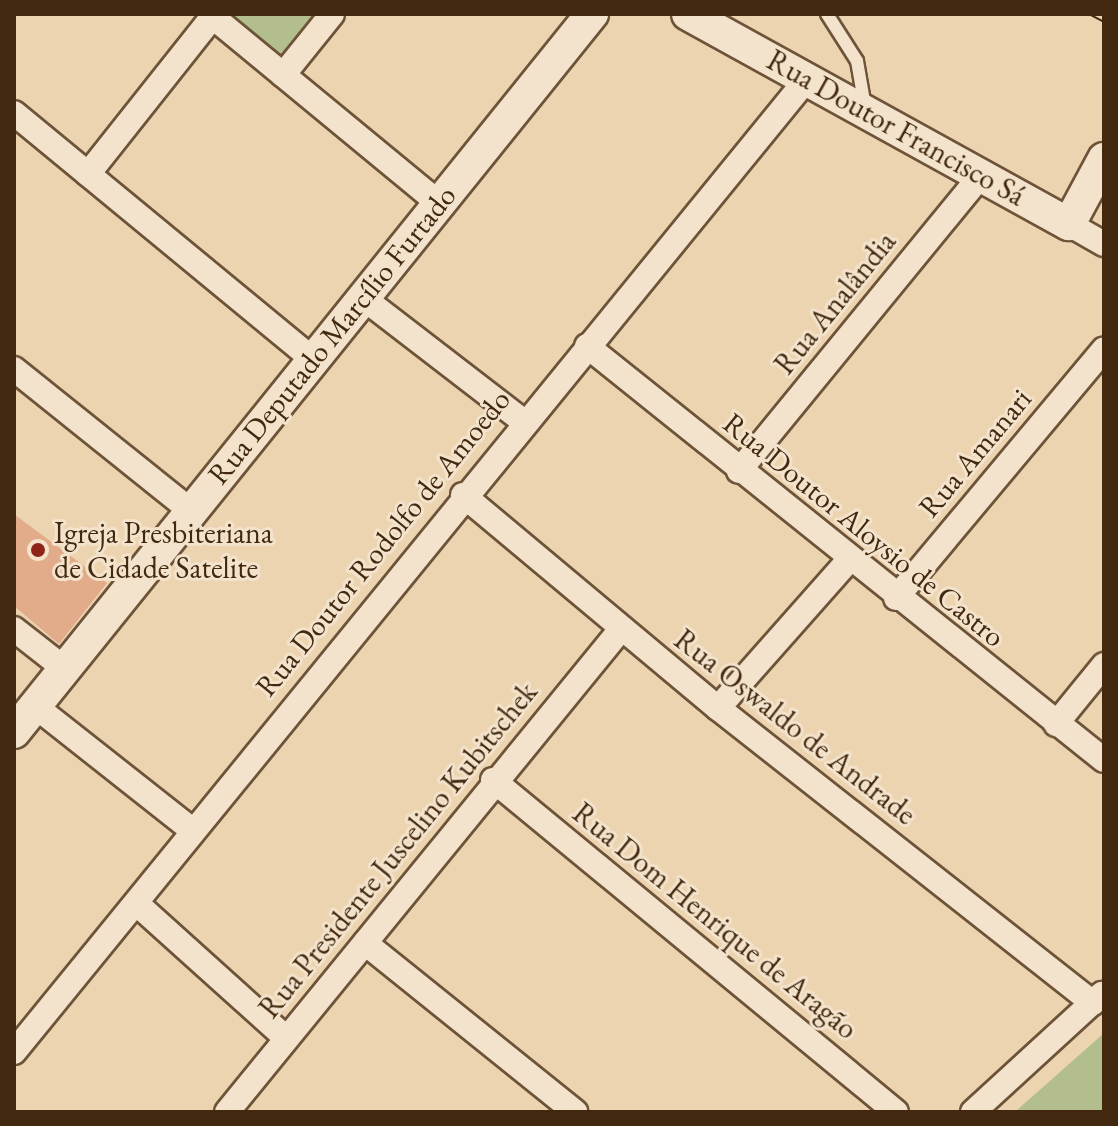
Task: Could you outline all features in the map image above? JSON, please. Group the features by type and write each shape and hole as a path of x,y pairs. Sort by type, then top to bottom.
{"street":[{"path":"283,75 332,14"},
{"name":"Rua Deputado Marcílio Furtado","path":"14,732 592,14"},
{"name":"Rua Doutor Francisco Sá","path":"688,14 1104,244"},
{"path":"88,174 214,15 439,203"},
{"name":"Rua Doutor Rodolfo de Amoedo","path":"14,1052 523,421 807,79"},
{"path":"14,113 312,359"},
{"path":"1069,224 1104,159"},
{"name":"Rua Analândia","path":"739,471 981,175"},
{"path":"362,297 523,421"},
{"name":"Rua Doutor Aloysio de Castro","path":"587,346 896,598 1104,760"},
{"name":"Rua Amanari","path":"896,598 1104,349"},
{"path":"14,369 190,510"},
{"name":"Rua Oswaldo de Andrade","path":"463,495 718,708 1098,998"},
{"path":"718,708 849,560"},
{"path":"14,629 65,669"},
{"name":"Rua Presidente Juscelino Kubitschek","path":"238,1108 286,1038 493,780 621,629"},
{"path":"1056,724 1104,665"},
{"path":"35,706 191,829"},
{"name":"Rua Dom Henrique de Aragão","path":"493,780 896,1112"},
{"path":"136,903 286,1038"},
{"path":"365,943 575,1112"},
{"path":"973,1112 1098,998"}],"lane":[{"path":"827,14 857,61 865,110"}],"green space":[{"path":"222,14 324,14 283,64"},
{"path":"1104,1033 1104,1112 1015,1112"}],"building":[{"name":"Igreja Presbiteriana de Cidade Satelite","path":"15,515 107,583 59,644 14,606"}],"tram line":[{"path":"1089,14 1104,22"}],"place":[{"name":"Igreja Presbiteriana de Cidade Satelite","path":"38,550"}]}
